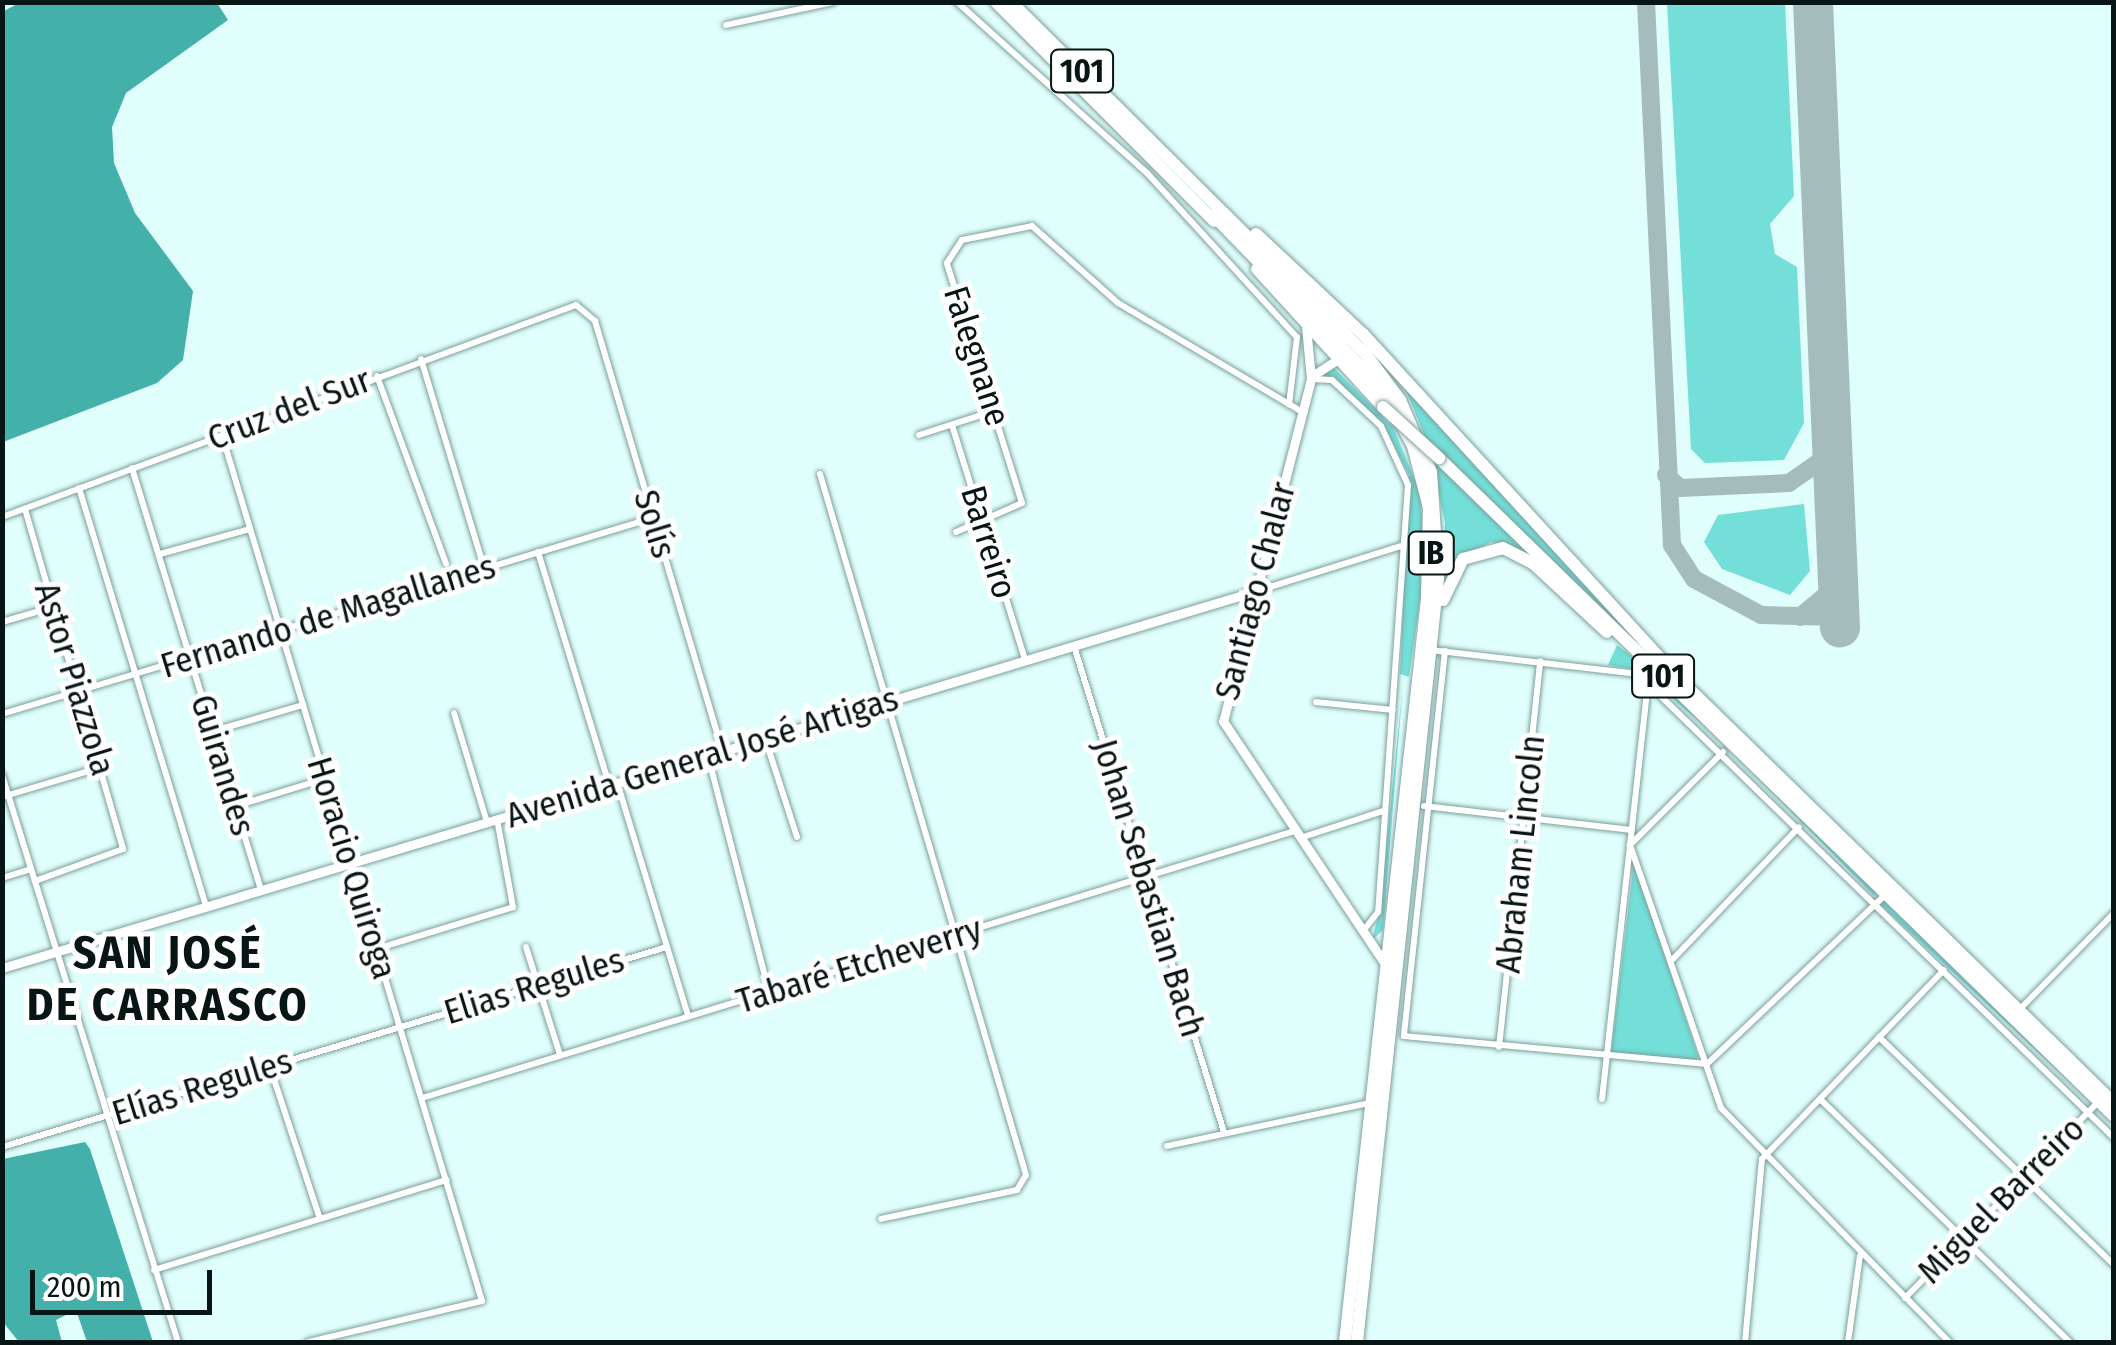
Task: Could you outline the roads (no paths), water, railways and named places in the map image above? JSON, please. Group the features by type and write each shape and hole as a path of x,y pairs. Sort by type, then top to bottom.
{"highway":[{"name":"101","path":"996,2 1212,215 1383,408 1707,719 1728,748 1881,899 2114,1116"},
{"name":"101","path":"1011,2 1207,196 1337,308 1679,678 2114,1103"},
{"name":"IB","path":"1207,196 1365,353 1408,416 1438,509 1420,806 1396,977 1357,1342"},
{"name":"IB","path":"1212,215 1358,360 1412,446 1430,528 1346,1342"},
{"path":"1430,648 1453,571 1479,550 1509,549 1707,719"}],"street":[{"path":"957,2 1147,173 1298,338 1289,405"},
{"path":"726,25 829,3"},
{"name":"Falegnane","path":"956,532 983,524 1022,503 948,252 1023,224 1118,303 1302,412"},
{"name":"Cruz del Sur","path":"2,517 576,306"},
{"name":"Solís","path":"576,306 595,321 722,751"},
{"name":"Santiago Chalar","path":"1305,323 1314,346 1310,379 1223,721 1396,977"},
{"path":"421,360 484,568"},
{"path":"1310,379 1337,360"},
{"path":"377,376 446,564"},
{"path":"1310,379 1332,380 1394,443 1408,484 1378,912 1362,932"},
{"path":"920,435 994,411"},
{"name":"Barreiro","path":"952,425 1025,660"},
{"name":"Horacio Quiroga","path":"222,435 482,1302 308,1342"},
{"name":"Guirandes","path":"132,468 261,890"},
{"path":"820,474 958,936 1024,1184 881,1219"},
{"path":"79,488 206,907"},
{"name":"Astor Piazzola","path":"24,509 123,849 34,881"},
{"name":"Fernando de Magallanes","path":"2,714 653,518"},
{"path":"160,554 250,529"},
{"name":"Avenida General José Artigas","path":"2,968 1401,546"},
{"path":"538,552 688,1016"},
{"path":"2,622 53,607"},
{"name":"Johan Sebastian Bach","path":"1074,645 1224,1132"},
{"path":"1430,648 1540,661 1648,682 1728,748 1799,827 1881,899 1944,970 2114,1138"},
{"path":"1445,651 1420,806 1404,1036 1606,1058 1707,1064 1881,899"},
{"name":"Abraham Lincoln","path":"1499,1047 1540,661"},
{"path":"1396,679 1417,682"},
{"path":"1602,1099 1648,682"},
{"path":"1316,702 1393,710"},
{"path":"214,732 303,705"},
{"path":"376,949 513,906 492,820 454,713"},
{"path":"765,738 797,837"},
{"path":"1630,844 1728,748"},
{"path":"708,756 769,992"},
{"path":"6,796 102,767"},
{"path":"2,775 178,1342"},
{"path":"236,806 324,779"},
{"path":"1420,806 1632,830"},
{"name":"Tabaré Etcheverry","path":"422,1098 1144,878 1383,811"},
{"path":"1673,959 1799,827"},
{"path":"1630,844 1730,1126 1948,1342"},
{"path":"2,878 31,869"},
{"path":"2020,1010 2114,913"},
{"path":"1369,942 1390,930"},
{"path":"526,947 560,1055"},
{"name":"Elias Regules","path":"401,1026 667,947"},
{"path":"1745,1342 1762,1159 1944,970"},
{"name":"Elías Regules","path":"2,1147 401,1026"},
{"path":"1879,1037 2114,1264"},
{"path":"270,1067 320,1219"},
{"path":"1820,1099 2070,1342"},
{"name":"Miguel Barreiro","path":"1904,1298 2098,1102"},
{"path":"1167,1146 1371,1103"},
{"path":"154,1270 446,1180"},
{"path":"1848,1342 1860,1256"}],"district":[{"name":"SAN JOSÉ DE CARRASCO","path":"168,980"}]}
